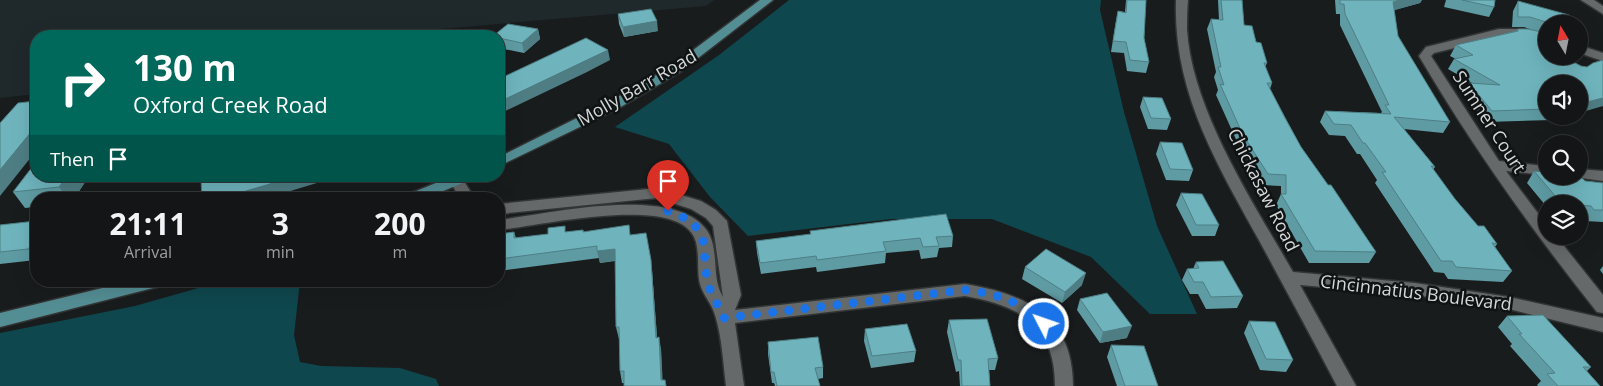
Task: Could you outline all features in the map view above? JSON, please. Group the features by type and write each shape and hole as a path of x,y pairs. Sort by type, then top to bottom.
{"main road":[{"name":"Molly Barr Road","path":"505,159 614,105 676,69 767,0"},
{"path":"427,192 452,182"},
{"path":"0,320 133,287"}],"street":[{"name":"Chickasaw Road","path":"1182,0 1182,37 1191,80 1221,154 1347,386"},
{"path":"1587,0 1603,11"},
{"name":"Sumner Court","path":"1538,38 1523,33 1499,33 1426,52 1425,56 1442,86 1494,165 1558,252 1603,308"},
{"path":"1588,52 1603,56"},
{"path":"1494,165 1538,169"},
{"path":"1588,175 1603,176"},
{"path":"505,208 658,193 696,204 711,214 721,225 732,295 724,318"},
{"path":"505,224 643,208 668,211 686,217 699,230 705,246 709,286 724,318 735,386"},
{"name":"Cincinnatius Boulevard","path":"1288,278 1415,289 1510,303 1603,325"},
{"path":"724,318 965,290 984,292 1032,311 1057,339 1064,358 1066,371 1064,386"}],"shaded area":[{"path":"0,0 714,0 706,6 428,30 30,30 30,95 0,98"},
{"path":"789,0 1101,0 1100,10 1124,112 1157,226 1197,314 1150,314 1091,257 992,219 891,219 748,236 710,197 669,144 615,127 719,55"},
{"path":"202,287 299,287 294,335 300,362 321,366 400,368 436,379 439,386 0,386 0,333 135,306"}],"building":[{"path":"1127,0 1146,0 1144,38 1149,62 1130,60 1126,42 1113,41 1118,11 1126,13"},
{"path":"1221,0 1242,0 1244,25 1252,26 1256,42 1261,43 1267,63 1264,63 1272,83 1267,83 1285,118 1301,147 1328,185 1331,185 1376,252 1315,251 1281,194 1286,194 1286,175 1268,174 1243,135 1220,84 1224,85 1218,67 1221,67 1211,19 1223,20"},
{"path":"1340,0 1399,0 1393,2 1398,36 1450,122 1394,117 1435,167 1431,166 1455,199 1478,226 1484,226 1497,244 1492,243 1512,271 1456,267 1452,261 1441,261 1382,172 1386,172 1365,143 1363,143 1351,125 1334,124 1325,111 1391,114 1385,105 1389,105 1345,14 1344,4 1340,4"},
{"path":"1462,0 1495,0 1494,7"},
{"path":"1518,1 1569,15 1538,15 1538,20 1530,17 1518,17"},
{"path":"651,9 657,21 623,27 618,14"},
{"path":"508,24 538,29 522,43 505,39 505,30 500,30"},
{"path":"1518,29 1528,29 1538,31 1538,65 1579,65 1587,67 1603,60 1603,98 1588,102 1588,75 1538,75 1538,109 1492,111 1469,83 1500,85 1454,59 1473,55 1456,45 1518,31"},
{"path":"586,38 608,50 505,99 505,76"},
{"path":"1143,97 1162,98 1171,119 1151,118"},
{"path":"30,102 30,133 0,170 0,123 18,103"},
{"path":"1160,142 1182,143 1193,170 1170,169"},
{"path":"30,170 30,182 63,182 59,187 13,192"},
{"path":"1588,181 1603,183 1603,210 1594,210 1591,206 1588,206 1588,195 1554,195 1546,185 1588,185"},
{"path":"201,182 277,182 243,192 202,192"},
{"path":"1181,193 1202,194 1219,225 1196,225"},
{"path":"946,214 953,236 936,237 939,246 923,247 920,238 883,242 886,251 817,260 816,256 760,263 756,241 811,234 810,231"},
{"path":"30,222 30,246 28,249 0,252 0,225"},
{"path":"629,225 630,235 646,233 651,260 656,338 659,337 661,380 665,380 666,386 624,386 624,371 620,371 619,327 616,327 615,249 597,251 597,246 505,258 505,233 514,232 514,238 548,234 548,228 565,226 565,232 583,230 583,232"},
{"path":"1046,249 1086,273 1065,292 1025,267"},
{"path":"1223,261 1243,296 1211,297 1203,282 1194,282 1187,269 1199,268 1196,262"},
{"path":"1107,293 1132,326 1103,332 1080,299"},
{"path":"1543,315 1591,367 1583,367 1600,386 1558,386 1547,374 1555,373 1519,334 1522,334 1507,316"},
{"path":"987,319 998,358 988,359 990,386 962,386 961,360 958,360 949,320"},
{"path":"1249,321 1275,322 1293,360 1266,359"},
{"path":"907,324 916,351 872,356 865,329"},
{"path":"818,337 823,367 815,368 820,386 777,386 774,372 771,372 768,342"},
{"path":"1111,345 1144,346 1158,386 1125,386"}],"route":[{"path":"668,211 686,217 699,230 705,246 709,286 724,318 965,290 984,292 1007,300 1032,311 1044,324"}]}
